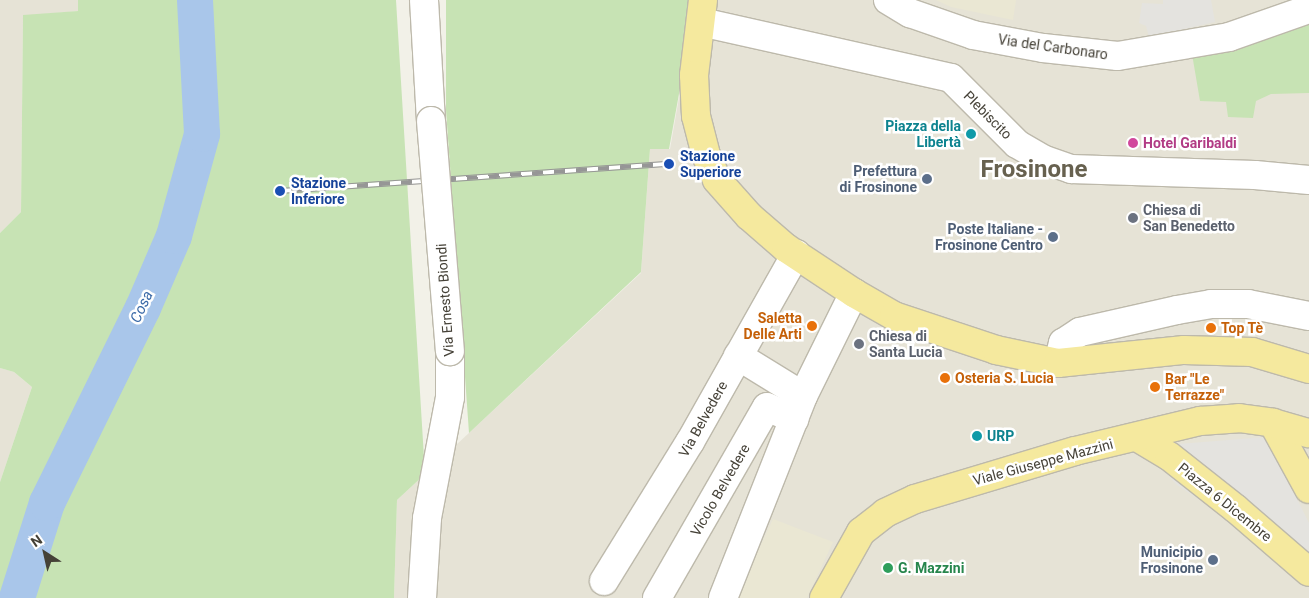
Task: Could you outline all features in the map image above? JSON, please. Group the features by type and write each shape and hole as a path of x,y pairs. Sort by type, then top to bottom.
{"main road":[{"path":"702,11 694,75 696,116 706,155 717,180 749,216 796,254 854,293 894,316 996,350 1058,363 1184,350 1252,352 1309,369"},
{"name":"Viale Giuseppe Mazzini","path":"824,598 861,532 885,513 915,499 1029,464 1200,421 1239,418 1273,423 1309,434"},
{"path":"1273,423 1309,489"},
{"name":"Piazza 6 Dicembre","path":"1137,437 1199,479 1309,572"}],"street":[{"name":"Via Ernesto Biondi","path":"422,598 427,518 450,397 450,351 431,121 424,0"},
{"name":"Via del Carbonaro","path":"888,0 910,13 973,35 1043,48 1118,56 1229,37 1309,9"},
{"name":"Plebiscito","path":"702,11 950,78 1017,144 1044,160 1071,169 1246,174 1309,180"},
{"name":"Via Belvedere","path":"604,581 690,442 796,254"},
{"path":"724,598 798,408 854,293"},
{"path":"1058,363 1063,343 1080,332 1177,310 1211,304 1248,304 1309,316"},
{"path":"738,356 798,408"},
{"name":"Vicolo Belvedere","path":"657,598 767,407 798,408"}],"shaded area":[{"path":"0,0 78,0 79,11 23,16 21,212 0,233"},
{"path":"696,0 1309,0 1309,598 394,598 397,500 641,273 650,149 670,149"},
{"path":"936,0 1016,0 1013,20 951,7"},
{"path":"1163,0 1211,0 1215,22 1149,37 1146,26 1139,23 1142,3 1163,4"},
{"path":"0,368 14,372 32,387 0,482"},
{"path":"1266,437 1309,523 1309,581 1278,552 1177,485 1141,447"},
{"path":"773,519 833,542 807,598 736,598"}],"green space":[{"path":"78,0 396,0 425,474 397,500 394,598 0,598 0,482 32,387 14,372 0,368 0,233 21,212 23,15 78,11"},
{"path":"446,0 696,0 669,149 650,149 641,272 469,433 446,110"},
{"path":"1309,17 1309,93 1271,94 1256,101 1253,118 1228,117 1226,102 1200,101 1192,54"}],"waterway":[{"name":"Cosa","path":"17,598 47,503 143,308 174,236 202,134 195,0"}],"railway":[{"path":"280,191 669,164"}],"place":[{"name":"Piazza della Libertà","path":"971,134"},
{"name":"Hotel Garibaldi","path":"1133,143"},
{"name":"Stazione Superiore","path":"669,164"},
{"name":"Prefettura di Frosinone","path":"927,179"},
{"name":"Stazione Inferiore","path":"280,191"},
{"name":"Chiesa di San Benedetto","path":"1133,218"},
{"name":"Poste Italiane - Frosinone Centro","path":"1053,237"},
{"name":"Saletta Delle Arti","path":"812,326"},
{"name":"Top Tè","path":"1211,328"},
{"name":"Chiesa di Santa Lucia","path":"859,344"},
{"name":"Osteria S. Lucia","path":"945,378"},
{"name":"Bar \"Le Terrazze\"","path":"1155,387"},
{"name":"URP","path":"977,436"},
{"name":"Municipio Frosinone","path":"1213,560"},
{"name":"G. Mazzini","path":"888,568"}],"district":[{"name":"Frosinone","path":"1034,170"}]}
